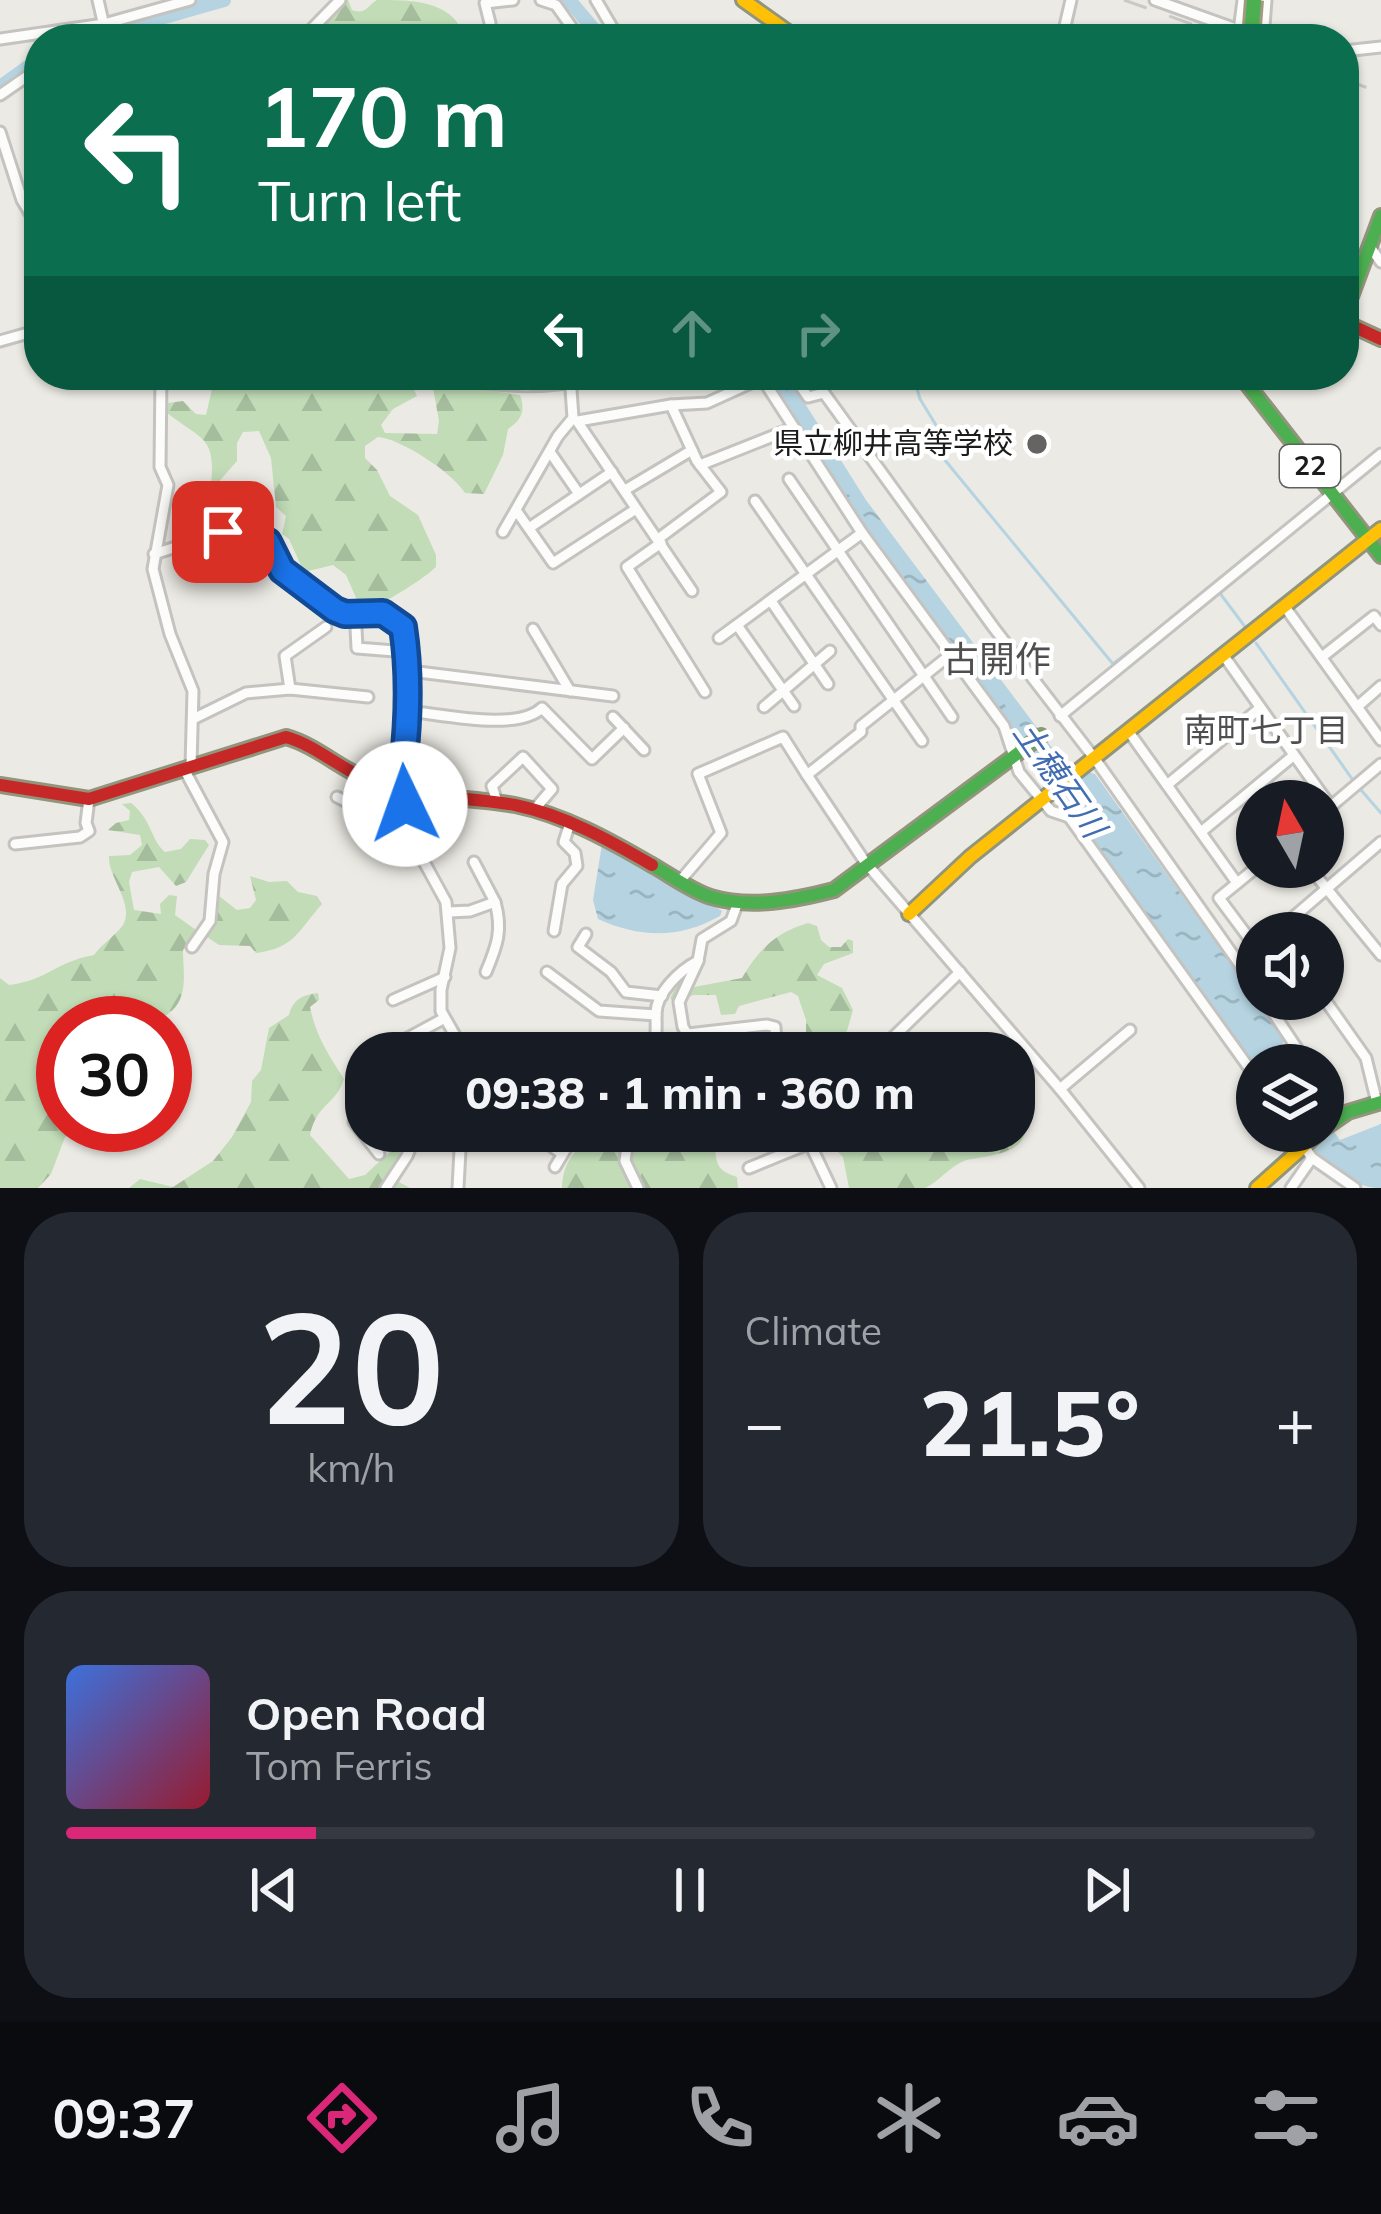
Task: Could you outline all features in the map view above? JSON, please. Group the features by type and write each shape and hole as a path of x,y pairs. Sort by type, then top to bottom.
{"main road":[{"path":"743,0 777,24"},
{"path":"1359,277 1381,216"},
{"name":"22","path":"1252,390 1332,494 1374,534 1381,556"},
{"path":"909,914 970,857 1374,534"},
{"path":"0,785 89,799 286,737 309,745 369,781 497,802 570,823 707,896 739,902 814,898 834,890 1041,736"},
{"path":"1344,1118 1379,1103"},
{"path":"1257,1188 1303,1152"}],"street":[{"path":"126,24 190,0"},
{"path":"317,24 340,0"},
{"path":"490,23 484,3 513,0"},
{"path":"541,0 556,5 569,24"},
{"path":"1156,0 1217,24"},
{"path":"0,132 24,203"},
{"path":"1370,247 1381,262"},
{"path":"161,390 160,467 167,493 154,554 154,578 193,691 188,768 223,842 214,874 210,921 192,946"},
{"path":"571,390 575,420 692,591"},
{"path":"503,532 550,452 575,420 707,403 734,390"},
{"path":"769,390 862,533 1004,726 1019,753 1019,772 1049,797 1051,811 1070,817 1236,1050"},
{"path":"803,390 808,397 824,393 1236,960"},
{"path":"671,405 700,465 722,492 627,567 705,692"},
{"path":"700,465 794,428"},
{"path":"625,490 692,450"},
{"path":"550,452 580,494"},
{"path":"1060,716 1381,454"},
{"path":"529,528 612,472"},
{"path":"789,479 952,717"},
{"path":"755,501 922,741"},
{"path":"518,513 553,563 636,508"},
{"path":"154,554 223,532 268,542 282,570 335,610 383,613 403,627 410,671 405,790 394,834 430,868 448,912 450,948 441,990 443,1018 452,1032"},
{"path":"719,638 862,533"},
{"path":"771,601 828,684"},
{"path":"1285,607 1381,740"},
{"path":"1322,657 1374,616 1381,625"},
{"path":"737,625 794,706"},
{"path":"290,689 285,656 326,627"},
{"path":"356,628 357,648 406,652"},
{"path":"533,629 570,691"},
{"path":"764,707 830,651"},
{"path":"807,776 950,656"},
{"path":"1224,656 1309,780"},
{"path":"410,671 613,696"},
{"path":"1357,706 1381,686"},
{"path":"194,719 246,693 290,689 368,697"},
{"path":"406,711 503,720 532,717 542,708 592,759 624,728"},
{"path":"1166,785 1260,708"},
{"path":"614,717 644,751"},
{"path":"1129,732 1236,880"},
{"path":"680,881 722,832 698,774 783,737 833,819 1139,1188"},
{"path":"1201,832 1294,756"},
{"path":"497,802 492,786 523,757 551,789 534,810"},
{"path":"1344,796 1381,764"},
{"path":"337,797 357,807 369,781"},
{"path":"15,844 80,837 89,831 89,799"},
{"path":"554,931 562,884 577,866 564,842 570,823"},
{"path":"1300,912 1381,842"},
{"path":"1370,851 1381,862"},
{"path":"474,862 500,920 499,940 486,972"},
{"path":"1236,885 1219,898 1236,921"},
{"path":"1327,889 1381,955"},
{"path":"448,912 470,911 495,902"},
{"path":"687,1032 679,1002 698,961 702,939 731,921 739,902"},
{"path":"586,934 578,946 611,972 626,992 662,996"},
{"path":"657,1032 662,996 676,976 698,961"},
{"path":"547,972 599,1011 656,1015"},
{"path":"899,1032 960,972"},
{"path":"393,1000 445,977"},
{"path":"415,1032 443,1018"},
{"path":"1339,1020 1366,1058 1379,1103"},
{"path":"704,1032 766,1024 775,1027 775,1032"},
{"path":"1060,1089 1130,1030"},
{"path":"1366,1058 1378,1054"},
{"path":"386,1188 409,1152"},
{"path":"458,1188 460,1152"},
{"path":"626,1152 625,1162 638,1188"},
{"path":"749,1168 788,1152"},
{"path":"814,1152 831,1188"},
{"path":"1291,1188 1306,1152"},
{"path":"1311,1152 1355,1188"},
{"path":"555,1167 562,1153"}],"green space":[{"path":"342,0 348,0 352,10 363,11 377,0 430,5 458,24 324,24"},
{"path":"212,390 414,390 417,396 393,409 381,425 385,433 437,434 433,390 520,395 522,411 508,429 503,455 484,494 465,493 438,467 399,444 378,437 365,446 365,458 390,496 418,515 436,555 436,567 430,572 372,607 357,600 346,575 333,565 304,572 282,534 286,516 276,507 271,458 259,431 243,432 237,443 237,461 211,485 211,457 204,441 166,412 168,403 183,401 196,414 206,415"},
{"path":"131,803 143,816 165,852 181,849 190,839 209,845 186,882 176,886 159,867 132,872 134,910 161,914 160,904 169,895 177,896 175,915 199,932 207,930 219,896 237,910 250,908 256,900 250,876 287,881 298,892 317,896 322,904 295,937 269,951 219,945 207,937 191,940 183,950 180,996 36,996 36,1152 59,1152 51,1174 38,1188 0,1188 0,978 9,985 22,983 94,955 123,925 126,908 109,856 130,855 142,845 140,835 108,830 129,820 130,811 122,804"},
{"path":"808,923 817,926 829,947 853,941 853,953 824,964 817,975 842,988 853,1010 846,1032 806,1032 798,996 791,992 721,1015 716,995 693,995 675,1004 670,998 680,980 694,987 742,978 769,943"},
{"path":"318,993 319,1000 310,1007 313,1018 344,1079 317,1116 310,1135 349,1179 365,1175 390,1152 405,1152 397,1161 397,1181 410,1188 129,1188 140,1179 173,1187 213,1161 251,1102 252,1081 261,1070 269,1028 308,995"},
{"path":"716,1152 719,1166 737,1177 738,1188 562,1188 565,1168 574,1153"},
{"path":"838,1152 1004,1152 965,1161 925,1188 849,1188"}],"water":[{"path":"774,390 796,390 866,500 1065,765 1095,774 1236,971 1236,1020 1271,1020 1285,1039 1282,1044 1237,1044 910,592"},
{"path":"602,844 722,911 720,916 690,929 659,933 629,930 598,919 593,900"},
{"path":"1381,1124 1381,1188 1356,1183 1317,1152 1344,1152 1344,1138"}],"waterway":[{"name":"土穂石川","path":"140,24 224,0"},
{"name":"土穂石川","path":"569,0 589,24"},
{"name":"土穂石川","path":"0,87 24,70"},
{"path":"917,390 950,448 944,459 1113,664 1166,623"},
{"path":"1219,592 1246,628"},
{"path":"1256,643 1381,813"}],"railway":[{"path":"1124,0 1192,24"},
{"path":"1359,85 1381,93"}],"traffic: fast":[{"path":"1252,24 1254,0"},
{"path":"1359,275 1381,216"},
{"path":"1252,390 1381,556"},
{"path":"652,865 696,891 726,901 773,902 834,890 1041,736"},
{"path":"1344,1115 1381,1102"}],"traffic: slow":[{"path":"743,0 777,24"},
{"path":"909,914 970,857 1381,529"},
{"path":"1257,1188 1297,1152"}],"traffic: jam":[{"path":"1359,329 1381,339"},
{"path":"0,785 89,799 286,737 386,786 551,815 652,865"}],"place":[{"name":"県立柳井高等学校","path":"1037,444"}],"district":[{"name":"古開作","path":"997,659"},
{"name":"南町七丁目","path":"1266,730"}],"route":[{"path":"223,532 268,542 282,570 335,610 383,613 403,627 410,671 401,758 400,789 410,791 405,804"}]}
